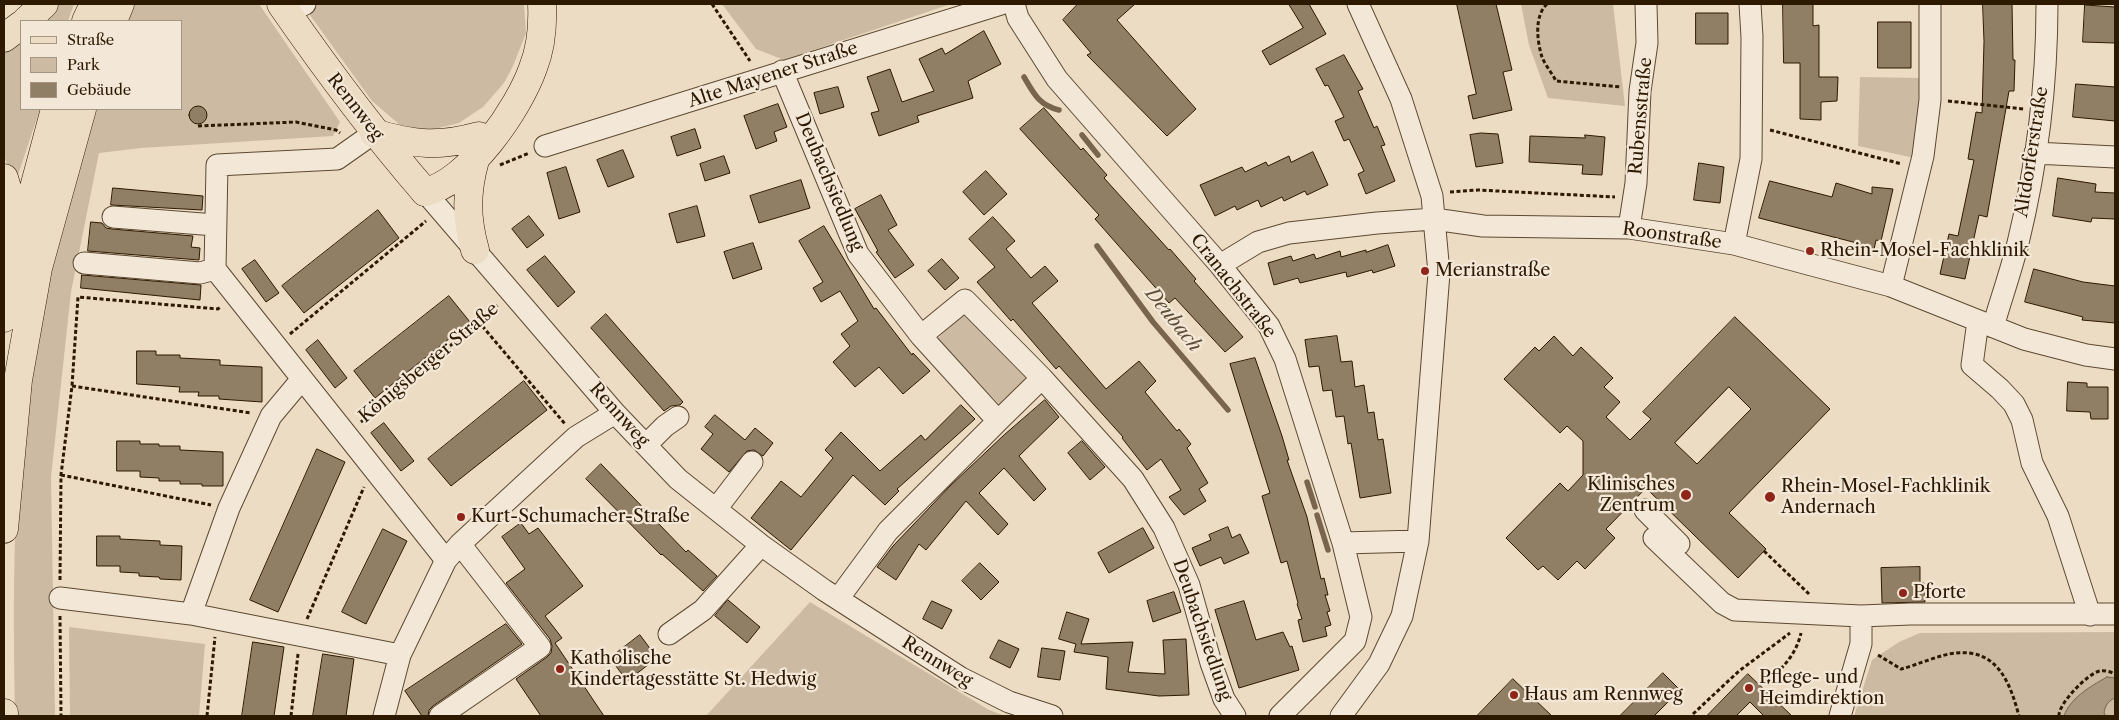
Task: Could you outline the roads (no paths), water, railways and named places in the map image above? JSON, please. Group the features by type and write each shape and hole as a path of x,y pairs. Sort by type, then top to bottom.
{"main road":[{"path":"27,20 44,4"},
{"path":"86,20 94,4"},
{"path":"113,20 120,4"},
{"path":"475,250 469,226 467,202 470,181 488,145 516,102 534,68 542,31 542,4"},
{"name":"Rennweg","path":"291,7 336,84 365,139 425,192"},
{"path":"4,38 20,26"},
{"path":"4,318 12,270 55,110"},
{"path":"4,529 18,380 38,268 82,110"},
{"path":"365,139 423,144 458,142 484,154"},
{"path":"425,192 436,190 450,181 484,154"},
{"path":"4,178 7,188 12,270"}],"street":[{"name":"Alte Mayener Straße","path":"545,146 1001,4"},
{"name":"Cranachstraße","path":"1014,4 1018,18 1026,32 1057,79 1220,265 1269,326 1285,359 1343,543"},
{"path":"1341,716 1379,664 1402,616 1418,542 1439,273 1432,196 1401,99 1358,4"},
{"name":"Rubensstraße","path":"1629,228 1634,199 1640,91 1647,43 1646,4"},
{"path":"1734,244 1751,158 1752,37 1750,4"},
{"path":"1891,286 1920,168 1930,100 1930,4"},
{"name":"Altdorferstraße","path":"2047,4 2047,51 2035,153 2018,242 1972,365 2014,404 2022,420 2032,463 2058,516 2090,615"},
{"name":"Deubachsiedlung","path":"782,71 858,254 921,336 998,421"},
{"path":"84,263 200,273 215,269 217,165 337,159 365,139"},
{"path":"2035,153 2115,157"},
{"name":"Rennweg","path":"425,192 615,413 678,479 761,545 838,599 960,678 1009,702 1052,716"},
{"path":"113,217 215,225"},
{"name":"Roonstraße","path":"1220,265 1258,242 1289,233 1360,224 1434,219 1483,226 1629,228 1734,244 1891,286 2024,339 2077,353 2115,359"},
{"name":"Königsberger Straße","path":"215,269 446,560"},
{"name":"Deubachsiedlung","path":"921,336 965,300 1042,378 1133,479 1164,528 1189,585 1211,663 1224,699 1235,716"},
{"path":"838,599 888,531 1042,378"},
{"path":"191,614 229,508 272,416 302,379"},
{"path":"384,716 400,655 446,560 460,544 576,437 615,413"},
{"path":"646,445 664,426 678,417"},
{"path":"716,509 752,462"},
{"path":"1645,510 1732,596 1754,610"},
{"path":"1654,538 1722,603 1735,610 1754,610 1808,616 2115,614"},
{"path":"1280,716 1355,641 1361,617 1343,543 1418,542"},
{"path":"440,716 540,647 460,544"},
{"path":"669,634 703,610 761,545"},
{"path":"60,598 217,618 400,655"},
{"path":"1840,716 1861,644 1861,616"}],"waterway":[{"name":"Deubach","path":"1024,77 1034,94 1042,102 1059,110"},
{"name":"Deubach","path":"1082,135 1098,155"},
{"name":"Deubach","path":"1097,246 1153,322 1228,410"},
{"name":"Deubach","path":"1307,482 1315,507"},
{"name":"Deubach","path":"1317,515 1328,550"}],"place":[{"name":"Rhein-Mosel-Fachklinik","path":"1810,251"},
{"name":"Merianstraße","path":"1425,271"},
{"name":"Klinisches Zentrum","path":"1686,495"},
{"name":"Rhein-Mosel-Fachklinik Andernach","path":"1770,497"},
{"name":"Kurt-Schumacher-Straße","path":"461,517"},
{"name":"Pforte","path":"1903,593"},
{"name":"Katholische Kindertagesstätte St. Hedwig","path":"560,669"},
{"name":"Pflege- und Heimdirektion","path":"1749,688"},
{"name":"Haus am Rennweg","path":"1514,695"}]}
